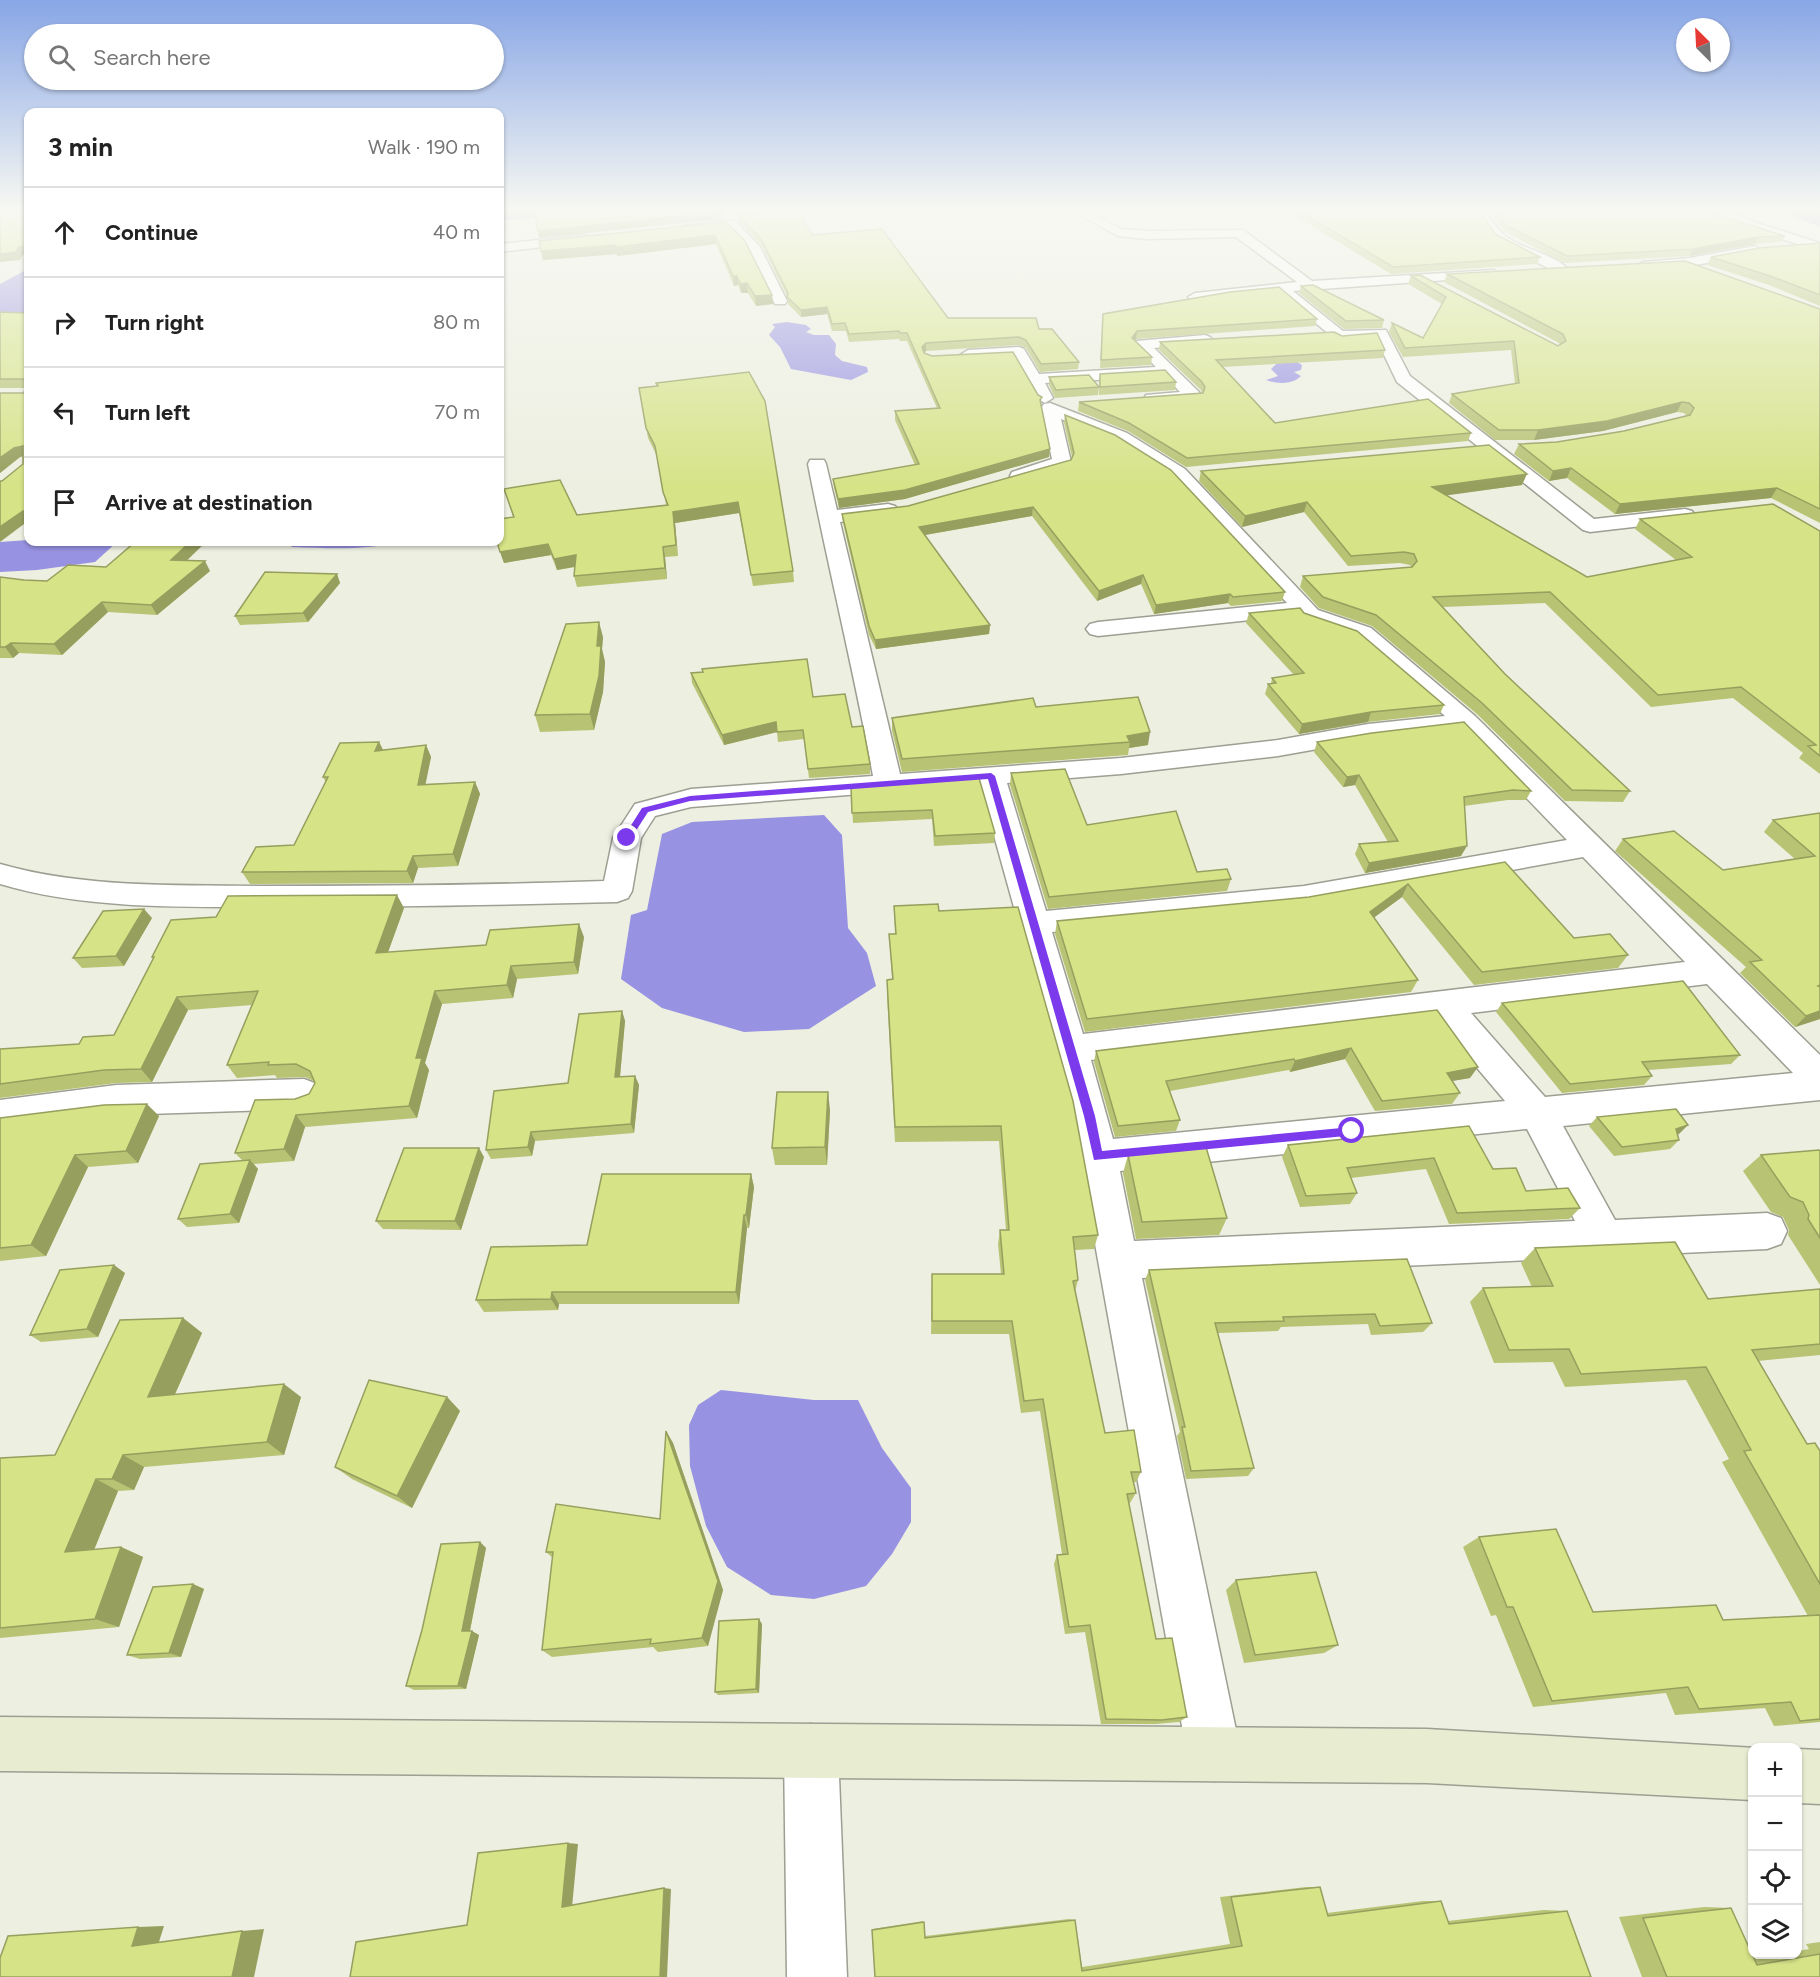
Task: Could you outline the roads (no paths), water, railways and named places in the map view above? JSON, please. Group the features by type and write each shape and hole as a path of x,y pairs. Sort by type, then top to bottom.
{"street":[{"path":"1298,302 1340,336 1381,333 1403,379 1493,447 1590,526 1702,513"},
{"path":"1311,333 1334,332"},
{"path":"1137,400 1193,396 1141,344 1220,339"},
{"path":"954,355 1019,352 1049,406 1062,462 1006,480"},
{"path":"1034,379 1169,371"},
{"path":"1049,406 1082,403"},
{"path":"1049,406 1121,437 1180,475 1310,615 1363,633 1466,721 1820,1078"},
{"path":"1458,450 1514,447"},
{"path":"817,464 827,517 876,718 888,783"},
{"path":"1180,475 1203,473"},
{"path":"827,517 907,507"},
{"path":"1278,580 1300,578"},
{"path":"1098,629 1304,608"},
{"path":"0,874 31,883 156,896 431,897 617,891 627,838 645,810 690,798 1121,766 1278,748 1368,732 1466,721"},
{"path":"991,776 1090,1116 1214,1754"},
{"path":"1034,923 1304,897 1589,846"},
{"path":"1070,1049 1714,971"},
{"path":"1443,1004 1537,1113 1605,1239"},
{"path":"1098,1157 1820,1085"},
{"path":"0,1115 116,1100 304,1094"},
{"path":"1118,1260 1767,1231"},
{"path":"0,1744 1427,1756 1748,1773"},
{"path":"811,1751 817,1977"},
{"path":"1802,1776 1820,1777"}]}
